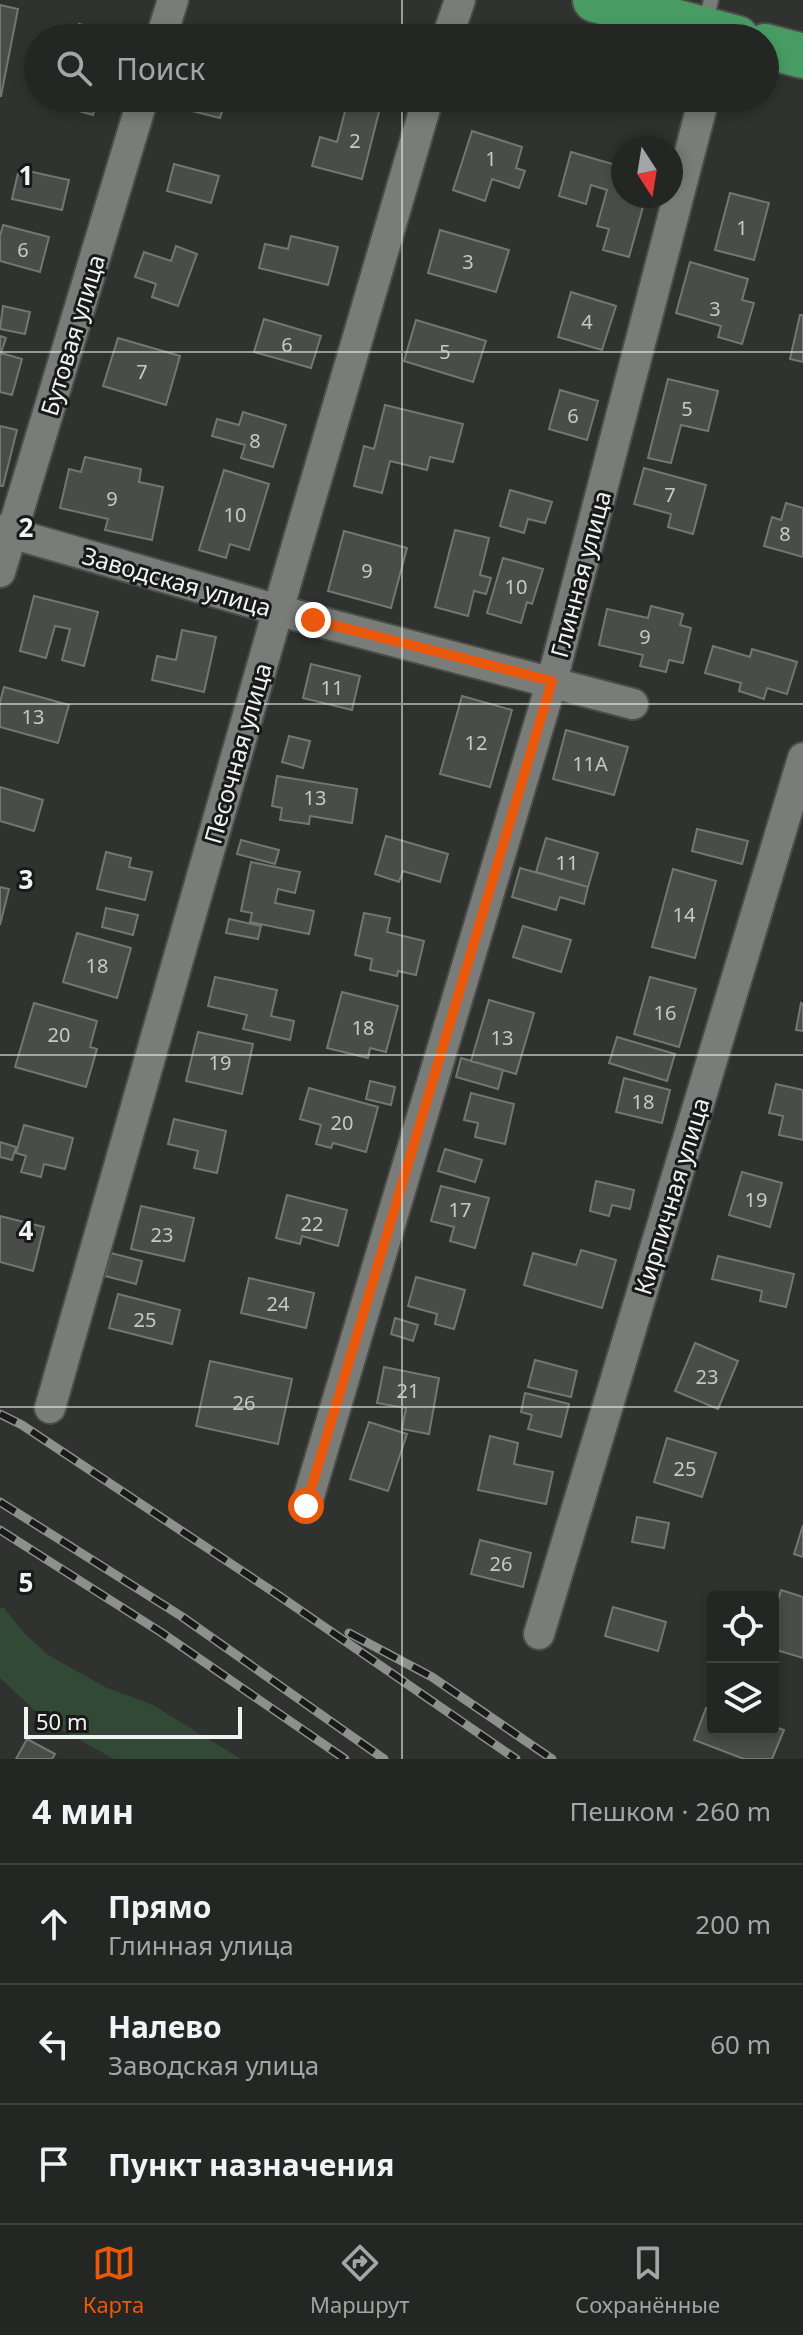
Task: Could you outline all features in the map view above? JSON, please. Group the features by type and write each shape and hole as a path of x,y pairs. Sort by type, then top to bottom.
{"main road":[{"path":"595,0 700,24"},
{"path":"779,50 803,56"}],"street":[{"path":"165,24 173,0"},
{"path":"452,24 460,0"},
{"name":"Бутовая улица","path":"0,572 6,532 139,112"},
{"name":"Песочная улица","path":"50,1408 424,112"},
{"name":"Глинная улица","path":"306,1506 552,681 700,112"},
{"name":"Заводская улица","path":"6,532 278,610 633,704"},
{"name":"Кирпичная улица","path":"539,1634 803,758"}],"green space":[{"path":"0,1608 4,1608 24,1633 48,1655 105,1687 153,1705 241,1759 114,1759 47,1722 0,1678"}],"building":[{"path":"0,5 18,9 1,96 0,96"},
{"path":"196,112 222,112 220,118"},
{"path":"345,112 379,112 362,179 312,166 320,137 337,142"},
{"path":"472,131 522,147 516,168 525,171 519,188 492,179 485,201 453,190"},
{"path":"571,152 611,164 611,208 643,208 629,257 603,250 609,229 597,226 607,190 591,185 586,204 559,196"},
{"path":"174,164 219,176 211,203 167,191"},
{"path":"19,169 69,180 62,210 12,199"},
{"path":"730,193 769,203 754,260 715,250"},
{"path":"3,225 49,237 40,272 0,261"},
{"path":"440,230 509,250 496,292 428,273"},
{"path":"291,236 338,247 328,285 259,268 265,244 288,249"},
{"path":"176,246 197,254 178,306 152,297 156,284 135,277 144,252 171,261"},
{"path":"690,262 748,279 742,300 754,303 742,344 718,337 721,326 676,313"},
{"path":"571,292 616,306 602,350 558,337"},
{"path":"3,306 30,312 25,334 0,329"},
{"path":"800,315 803,315 803,362 790,359"},
{"path":"264,319 321,336 311,368 254,352"},
{"path":"416,320 486,341 473,382 404,361"},
{"path":"0,336 6,338 1,353 22,359 12,395 0,392"},
{"path":"118,338 180,356 166,405 103,386"},
{"path":"668,379 718,391 708,431 681,425 671,463 648,458"},
{"path":"560,390 598,401 587,440 549,429"},
{"path":"385,405 463,424 453,462 430,457 427,470 390,461 382,493 354,486 364,446 374,449"},
{"path":"243,412 286,425 273,467 241,458 245,445 212,436 217,419 239,425"},
{"path":"0,426 17,430 3,486 0,486"},
{"path":"85,457 141,469 139,482 163,487 152,540 105,530 108,519 60,508 69,469 81,472"},
{"path":"644,468 706,485 693,534 668,527 671,514 634,504"},
{"path":"224,470 269,484 249,550 230,544 226,558 199,550"},
{"path":"510,490 552,502 545,523 528,519 524,533 500,526"},
{"path":"786,503 803,508 803,557 764,546 772,517 781,520"},
{"path":"455,530 489,538 480,575 491,578 486,594 474,591 468,616 435,607"},
{"path":"344,531 407,548 391,608 328,591"},
{"path":"503,558 543,569 532,604 527,602 521,623 487,613"},
{"path":"34,596 98,612 84,666 62,660 70,629 55,626 46,658 20,651"},
{"path":"651,606 683,614 680,625 691,628 683,663 669,660 666,672 640,666 643,655 599,645 607,609 648,618"},
{"path":"182,630 216,637 204,692 152,680 157,656 176,660"},
{"path":"713,646 750,657 752,649 797,662 787,694 767,688 764,699 739,691 741,683 705,673"},
{"path":"311,664 360,676 352,710 303,698"},
{"path":"4,687 69,705 58,743 0,727 0,702"},
{"path":"462,696 512,710 490,787 440,774"},
{"path":"566,730 628,747 614,795 553,779"},
{"path":"289,736 310,741 303,768 282,762"},
{"path":"277,776 357,789 352,823 310,816 309,824 280,820 282,808 272,806"},
{"path":"0,787 43,800 34,831 0,821"},
{"path":"697,829 748,841 742,864 692,851"},
{"path":"386,836 448,854 440,882 403,871 399,882 375,874"},
{"path":"546,838 598,853 588,887 536,872"},
{"path":"241,840 279,850 275,864 237,854"},
{"path":"106,852 131,858 129,867 152,872 145,900 97,889"},
{"path":"251,862 300,872 295,893 278,889 275,903 314,911 309,934 250,922 252,913 241,911"},
{"path":"520,868 588,887 584,904 560,897 556,910 512,897"},
{"path":"673,869 716,881 695,958 652,947"},
{"path":"0,887 9,889 0,925"},
{"path":"106,908 138,915 133,935 102,927"},
{"path":"364,913 390,918 387,932 424,941 416,975 398,971 397,976 370,970 372,959 355,955"},
{"path":"229,919 261,926 258,939 226,933"},
{"path":"523,926 571,940 561,972 513,957"},
{"path":"77,933 131,948 117,998 63,982"},
{"path":"215,977 277,990 271,1016 294,1021 290,1040 243,1029 247,1015 208,1006"},
{"path":"650,977 696,989 679,1047 634,1034"},
{"path":"342,992 398,1006 386,1052 370,1048 368,1058 327,1048"},
{"path":"489,1000 534,1013 516,1074 471,1061"},
{"path":"34,1003 97,1021 90,1047 97,1049 86,1087 15,1067"},
{"path":"803,1004 803,1031 796,1030"},
{"path":"198,1032 253,1044 242,1094 186,1081"},
{"path":"617,1037 675,1054 667,1081 609,1063"},
{"path":"461,1058 503,1070 498,1089 456,1077"},
{"path":"624,1078 670,1090 662,1123 616,1112"},
{"path":"370,1081 395,1087 391,1105 366,1099"},
{"path":"776,1084 803,1090 803,1140 779,1135 783,1116 769,1113"},
{"path":"309,1088 378,1107 366,1152 333,1143 331,1148 316,1144 321,1125 300,1119"},
{"path":"471,1093 514,1104 505,1144 475,1137 478,1123 464,1120"},
{"path":"174,1119 226,1131 217,1173 194,1168 198,1151 168,1144"},
{"path":"24,1125 73,1138 65,1169 44,1164 41,1177 21,1172 26,1156 16,1153"},
{"path":"0,1142 16,1147 12,1160 0,1157"},
{"path":"445,1149 482,1160 475,1182 438,1171"},
{"path":"742,1172 782,1183 770,1227 729,1215"},
{"path":"596,1181 634,1190 630,1209 612,1205 609,1216 590,1211"},
{"path":"441,1186 489,1198 475,1248 450,1241 454,1227 431,1221"},
{"path":"287,1195 347,1210 338,1246 302,1236 300,1244 276,1238"},
{"path":"141,1206 194,1218 184,1261 131,1249"},
{"path":"0,1216 44,1227 33,1271 0,1262"},
{"path":"581,1250 616,1260 602,1308 524,1285 533,1253 576,1265"},
{"path":"111,1253 142,1261 136,1284 105,1276"},
{"path":"718,1256 794,1274 786,1307 760,1301 762,1291 712,1279"},
{"path":"416,1277 465,1290 454,1329 435,1324 437,1314 408,1306"},
{"path":"249,1278 314,1293 306,1328 241,1313"},
{"path":"118,1294 180,1310 172,1344 109,1328"},
{"path":"395,1318 418,1325 413,1341 391,1334"},
{"path":"695,1343 738,1361 718,1409 675,1391"},
{"path":"535,1360 577,1371 571,1397 528,1387"},
{"path":"210,1361 292,1379 278,1444 196,1426"},
{"path":"384,1367 439,1378 429,1434 402,1429 406,1408 377,1403"},
{"path":"525,1393 569,1404 561,1437 528,1429 532,1415 521,1412"},
{"path":"369,1422 407,1434 388,1491 350,1479"},
{"path":"490,1436 518,1443 514,1464 553,1472 546,1504 478,1490"},
{"path":"667,1438 716,1453 702,1497 654,1482"},
{"path":"637,1517 669,1523 664,1548 632,1542"},
{"path":"803,1525 803,1557 794,1554"},
{"path":"480,1540 531,1553 523,1587 471,1574"},
{"path":"781,1590 803,1597 803,1658 779,1651"},
{"path":"613,1607 666,1622 658,1651 605,1636"},
{"path":"706,1708 707,1735 779,1735 779,1728 784,1730 772,1759 744,1759 694,1740"},
{"path":"27,1739 55,1754 52,1759 16,1759"}],"railway":[{"path":"0,1414 22,1425 278,1595 516,1759"},
{"path":"0,1502 181,1616 384,1759"},
{"path":"0,1530 162,1633 345,1759"},
{"path":"349,1633 432,1677 552,1759"}],"route":[{"path":"306,1506 552,681 313,620"}]}
